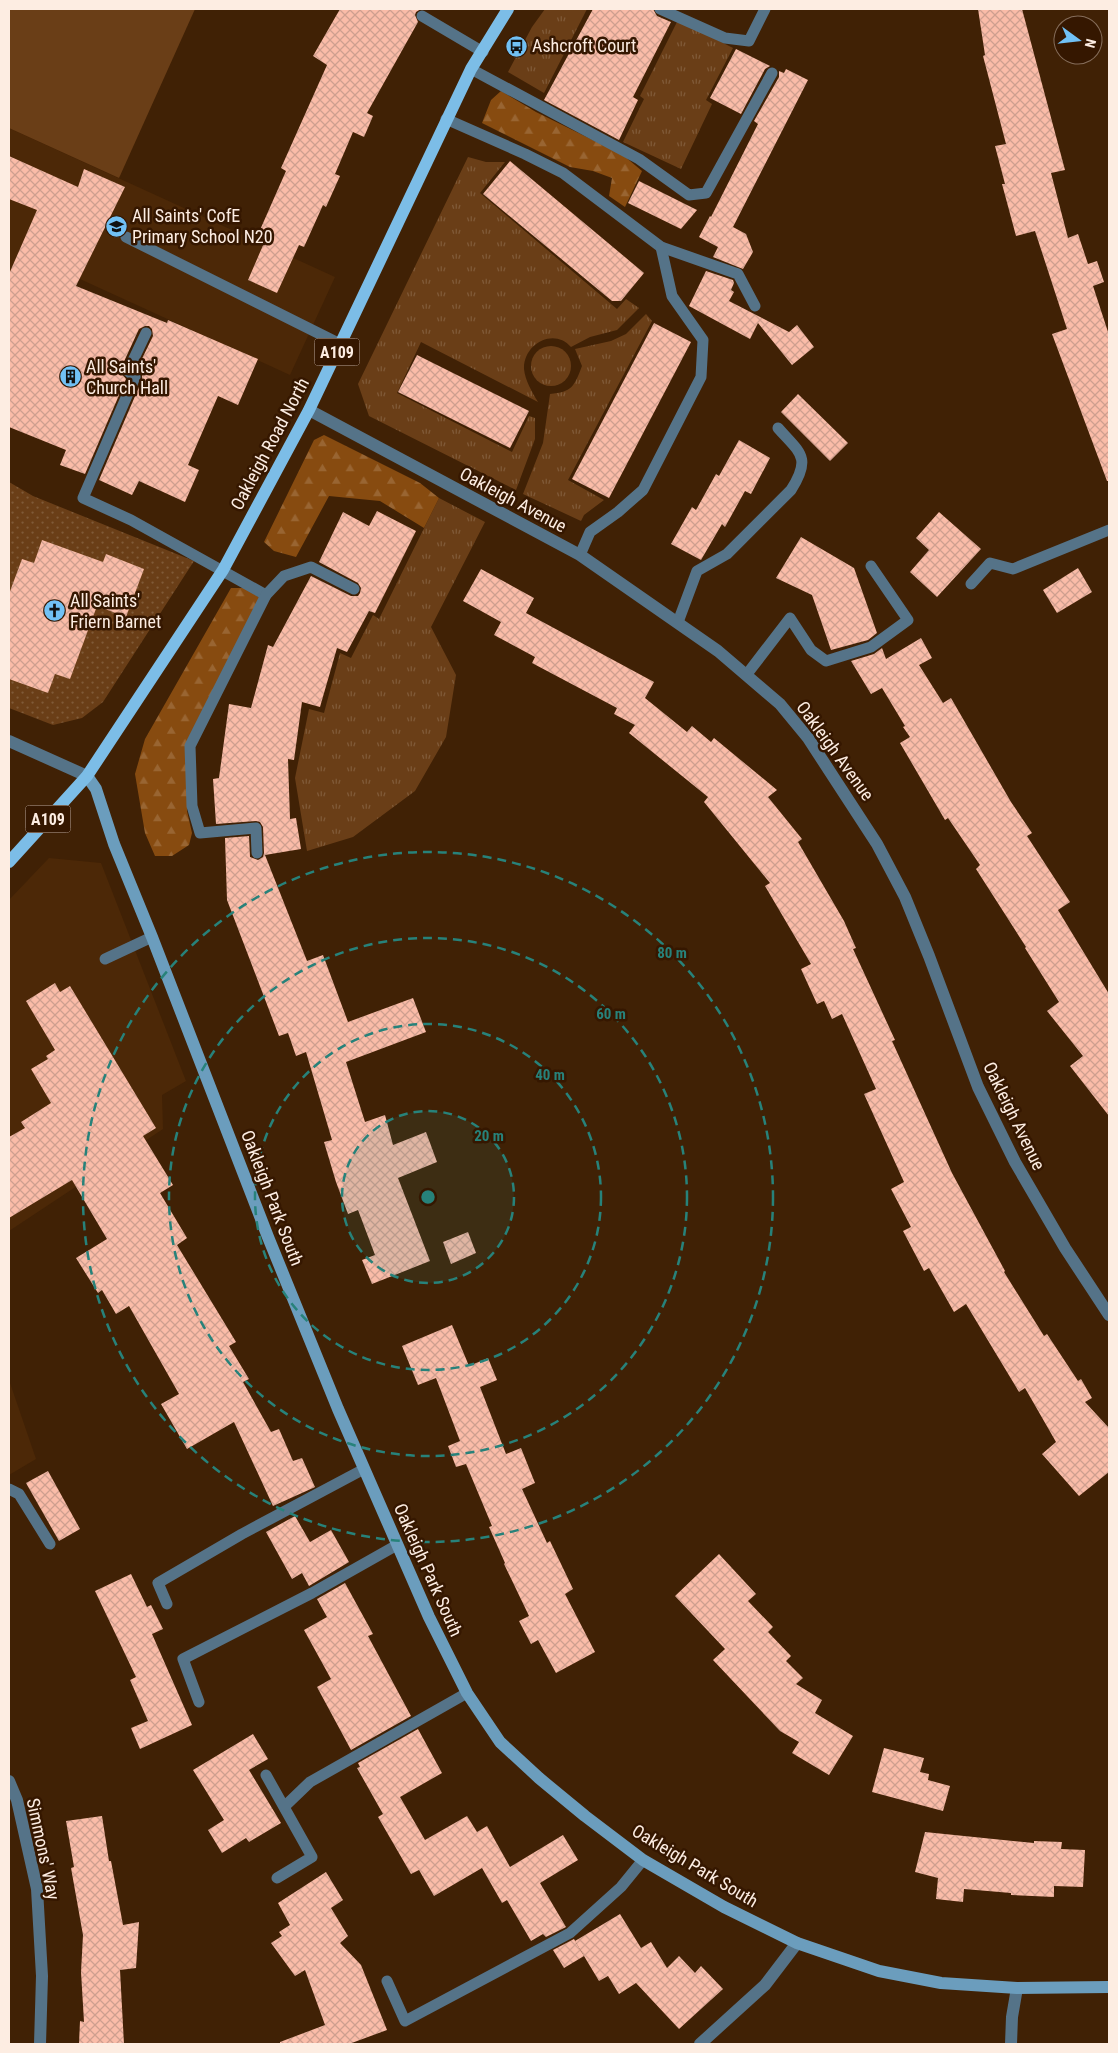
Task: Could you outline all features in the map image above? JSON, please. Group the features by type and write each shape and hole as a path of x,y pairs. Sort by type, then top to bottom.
{"main road":[{"name":"Oakleigh Road North","path":"9,862 86,776 223,570 309,410 471,69 508,9"}],"street":[{"name":"Oakleigh Avenue","path":"309,410 580,555 678,622 747,674 780,704 808,738 878,844 930,956 978,1087 1015,1162 1065,1248 1109,1315"},
{"path":"9,741 86,776"},
{"name":"Oakleigh Park South","path":"86,776 96,789 114,844 268,1237 364,1469 429,1617 467,1693 500,1742 539,1778 585,1816 644,1860 724,1907 797,1944 878,1971 941,1983 1017,1988 1109,1987"},
{"name":"Simmons' Way","path":"9,1781 16,1800 37,1889 42,1976 40,2044"},
{"path":"700,2044 764,1985 797,1944"},
{"path":"1011,2044 1012,2017 1017,1988"}],"lane":[{"path":"660,9 725,38 749,41 765,9"},
{"path":"422,16 483,52"},
{"path":"471,69 640,159 689,195 706,193 772,73"},
{"path":"446,119 563,173 661,247 738,274 755,306"},
{"path":"126,237 340,344"},
{"path":"580,555 590,532 618,512 643,490 701,377 703,340 672,296 661,247"},
{"path":"146,333 128,371 135,377 84,498 131,520 266,594"},
{"path":"678,622 696,571 727,554 791,490 799,478 803,466 801,455 778,428"},
{"path":"972,584 990,563 1013,569 1109,530"},
{"path":"747,674 790,618 811,650 826,661 871,648 908,620 871,566"},
{"path":"257,853 256,828 200,833 192,806 190,746 266,594 284,576 311,567 354,589"},
{"path":"105,959 152,937"},
{"path":"167,1604 158,1583 242,1534 364,1469"},
{"path":"9,1489 19,1494 50,1544"},
{"path":"199,1702 183,1660 312,1593 397,1545"},
{"path":"285,1806 310,1782 467,1693"},
{"path":"266,1775 312,1857 277,1878"},
{"path":"387,1981 405,2021 570,1932 621,1887 644,1860"}],"shaded area":[{"name":"All Saints' CofE Primary School N20","path":"9,128 335,277 290,375 69,274 9,408"},
{"path":"49,858 101,863 186,1081 162,1095 163,1129 9,1231 9,900"},
{"path":"9,1380 36,1459 9,1475"}],"green space":[{"path":"9,9 195,9 119,178 9,128"},
{"path":"545,9 587,9 544,93 508,72 532,27"},
{"path":"678,20 733,48 706,100 712,104 681,169 623,142 644,99 640,96"},
{"path":"501,91 536,112 623,155 642,171 625,207 609,196 612,178 593,171 570,167 482,123 491,100"},
{"path":"468,157 486,162 505,162 480,193 617,309 626,299 639,308 617,330 590,337 571,347 564,341 556,338 541,341 534,346 525,360 524,369 527,382 538,402 421,342 397,393 512,452 529,416 535,418 535,439 516,490 369,416 358,384"},
{"path":"646,314 652,321 568,480 604,500 584,515 581,521 523,494 543,443 550,394 568,390 577,379 582,366 575,349 611,341 626,334"},
{"path":"551,346 565,352 571,366 565,380 551,386 537,380 531,366 537,352"},
{"path":"324,435 420,483 439,498 424,528 380,501 329,496 296,557 274,551 264,542 314,440"},
{"path":"9,482 33,496 194,561 103,702 82,718 53,725 9,708"},
{"path":"439,498 485,522 431,627 456,675 446,737 415,791 353,837 307,851 295,778 309,709 324,713 340,653 351,658 373,615 379,619"},
{"path":"231,588 246,588 260,598 187,745 187,811 192,833 189,845 172,856 155,856 145,833 135,774 145,739"}],"building":[{"path":"340,9 421,9 415,15 418,22 367,113 373,116 364,137 353,132 335,174 340,176 326,207 323,205 304,247 299,245 277,293 248,280 264,243 256,239 286,171 281,168 327,65 313,56"},
{"path":"593,9 653,9 657,16 671,22 633,97 638,100 619,140 544,100"},
{"path":"978,9 1022,9 1065,170 1051,173 1068,238 1078,234 1088,264 1097,261 1104,282 1093,286 1109,335 1109,481 1107,481 1052,334 1067,329 1035,231 1016,236 1002,184 1005,184 995,146 1006,144 983,56 985,55"},
{"path":"736,49 770,66 765,69 741,114 710,98"},
{"path":"786,69 808,80 733,227 746,234 753,252 743,269 713,257 718,247 699,237 758,124 754,121 779,77 779,71 784,73"},
{"path":"9,156 78,187 84,169 125,187 76,286 167,323 168,320 258,359 238,405 218,396 188,465 199,470 185,502 139,481 132,495 99,480 142,380 142,375 137,369 153,336 152,329 149,326 139,329 121,368 121,373 126,379 85,474 60,465 66,450 9,427 9,274 37,210 9,199"},
{"path":"510,161 644,273 621,301 612,301 483,194"},
{"path":"639,181 697,210 681,229 628,203"},
{"path":"706,271 733,280 734,283 731,290 734,292 729,301 789,332 797,325 814,347 792,365 758,323 750,339 689,306"},
{"path":"654,323 691,342 609,498 572,479"},
{"path":"417,355 529,411 510,448 398,392"},
{"path":"798,394 848,443 830,461 781,412"},
{"path":"739,440 770,458 751,494 745,491 725,527 722,524 701,560 671,544 692,507 696,510 716,474 719,476"},
{"path":"377,511 416,531 375,613 369,611 347,652 337,648 320,707 302,702 294,760 288,759 290,819 296,818 301,849 265,855 307,961 323,955 348,1022 413,998 426,1032 346,1062 365,1122 385,1115 393,1145 426,1132 437,1162 398,1178 430,1261 372,1284 362,1260 375,1255 358,1210 348,1214 336,1182 324,1142 332,1140 306,1052 296,1056 288,1033 279,1036 227,900 225,838 249,836 250,857 258,860 263,857 264,853 263,827 260,822 256,821 216,824 213,779 219,778 229,704 251,708 268,645 273,647 311,576 351,596 358,596 360,593 361,588 358,583 319,562 343,512 369,526"},
{"path":"939,512 981,549 937,597 910,572 929,550 916,538"},
{"path":"801,537 854,568 877,633 868,640 831,650 812,595 776,578"},
{"name":"All Saints' Friern Barnet","path":"42,540 103,562 106,554 144,569 126,617 97,606 70,679 55,674 48,693 9,679 9,594 22,559 34,563"},
{"path":"1078,568 1092,592 1057,613 1043,590"},
{"path":"481,569 534,598 526,613 654,682 645,698 687,732 692,726 711,742 714,738 777,790 768,797 802,839 798,842 844,921 856,948 853,949 895,1040 892,1041 952,1173 1004,1272 1044,1336 1047,1334 1078,1381 1081,1379 1092,1398 1085,1402 1109,1428 1109,1472 1079,1496 1042,1454 1056,1442 1025,1388 1019,1392 966,1304 954,1312 929,1268 924,1271 903,1231 911,1227 891,1189 904,1182 864,1094 876,1089 842,1014 832,1019 824,1001 817,1004 801,969 811,964 765,886 770,883 704,802 708,797 629,733 635,725 614,714 617,708 532,663 535,657 494,635 501,622 463,601"},
{"path":"921,638 932,658 919,665 943,703 951,698 1011,802 1032,833 1027,836 1070,902 1058,910 1109,994 1109,1116 1070,1066 1083,1056 1047,1011 1059,1002 976,869 980,865 948,818 945,820 900,743 910,737 903,727 905,726 882,688 871,694 851,661 874,654 882,648 886,659"},
{"path":"55,983 60,992 70,986 156,1128 143,1136 173,1185 160,1193 187,1238 177,1245 236,1342 229,1346 249,1379 243,1382 271,1432 279,1429 293,1461 302,1458 315,1487 273,1506 234,1422 187,1449 161,1404 179,1394 129,1306 116,1314 102,1290 98,1293 76,1258 107,1239 72,1180 9,1218 9,1137 25,1128 21,1122 51,1103 31,1069 48,1059 46,1056 55,1050 26,1001"},
{"path":"468,1232 476,1253 451,1264 443,1242"},
{"path":"452,1325 469,1366 488,1358 497,1380 480,1387 506,1454 521,1448 535,1483 522,1489 547,1543 550,1541 573,1589 565,1594 595,1652 556,1673 538,1640 531,1644 519,1621 529,1616 504,1564 489,1527 492,1526 466,1464 456,1467 448,1446 460,1441 436,1378 418,1385 402,1346"},
{"path":"48,1471 80,1529 59,1541 26,1483"},
{"path":"295,1516 310,1542 331,1530 349,1562 309,1586 302,1573 292,1579 266,1532"},
{"path":"719,1554 756,1594 748,1601 773,1627 768,1632 791,1656 786,1661 803,1678 796,1684 822,1700 815,1713 853,1736 829,1775 792,1753 799,1742 780,1731 713,1660 725,1649 675,1596"},
{"path":"131,1574 147,1607 151,1605 163,1629 152,1634 192,1725 140,1749 131,1728 148,1721 130,1680 136,1677 95,1591"},
{"path":"345,1583 373,1634 368,1636 411,1716 351,1750 317,1687 331,1679 304,1630 327,1617 317,1599"},
{"path":"418,1729 442,1773 400,1797 425,1840 467,1816 477,1832 487,1826 510,1867 563,1835 578,1860 540,1883 566,1927 546,1937 543,1934 531,1941 507,1900 502,1903 482,1868 434,1896 419,1870 411,1874 378,1817 383,1814 357,1768 360,1767 358,1763"},
{"path":"253,1734 268,1759 249,1770 281,1823 249,1842 246,1838 222,1853 208,1830 224,1820 193,1770"},
{"path":"884,1748 924,1758 920,1772 929,1774 928,1780 950,1786 943,1811 872,1792"},
{"path":"102,1816 109,1861 111,1861 123,1925 139,1922 136,1968 120,1970 124,2044 79,2044 80,2021 84,2022 81,1972 83,1935 71,1868 74,1867 66,1821"},
{"path":"925,1832 1034,1843 1034,1841 1062,1842 1061,1849 1085,1850 1083,1887 1054,1886 1054,1897 1011,1895 1011,1893 964,1889 963,1902 936,1899 938,1878 915,1872"},
{"path":"326,1872 343,1900 331,1908 348,1936 340,1943 361,1965 387,2030 349,2044 280,2044 280,2042 325,2025 305,1970 295,1976 271,1943 282,1936 279,1932 290,1925 278,1903"},
{"path":"620,1914 641,1948 651,1942 667,1968 679,1956 695,1973 701,1966 723,1989 679,2029 636,1983 619,1994 608,1976 599,1981 575,1941"},
{"path":"574,1939 584,1956 564,1968 553,1950"}],"place":[{"name":"Ashcroft Court","path":"516,46"},
{"name":"All Saints' CofE Primary School N20","path":"116,226"},
{"name":"All Saints' Church Hall","path":"70,377"},
{"name":"All Saints' Friern Barnet","path":"54,611"}]}
